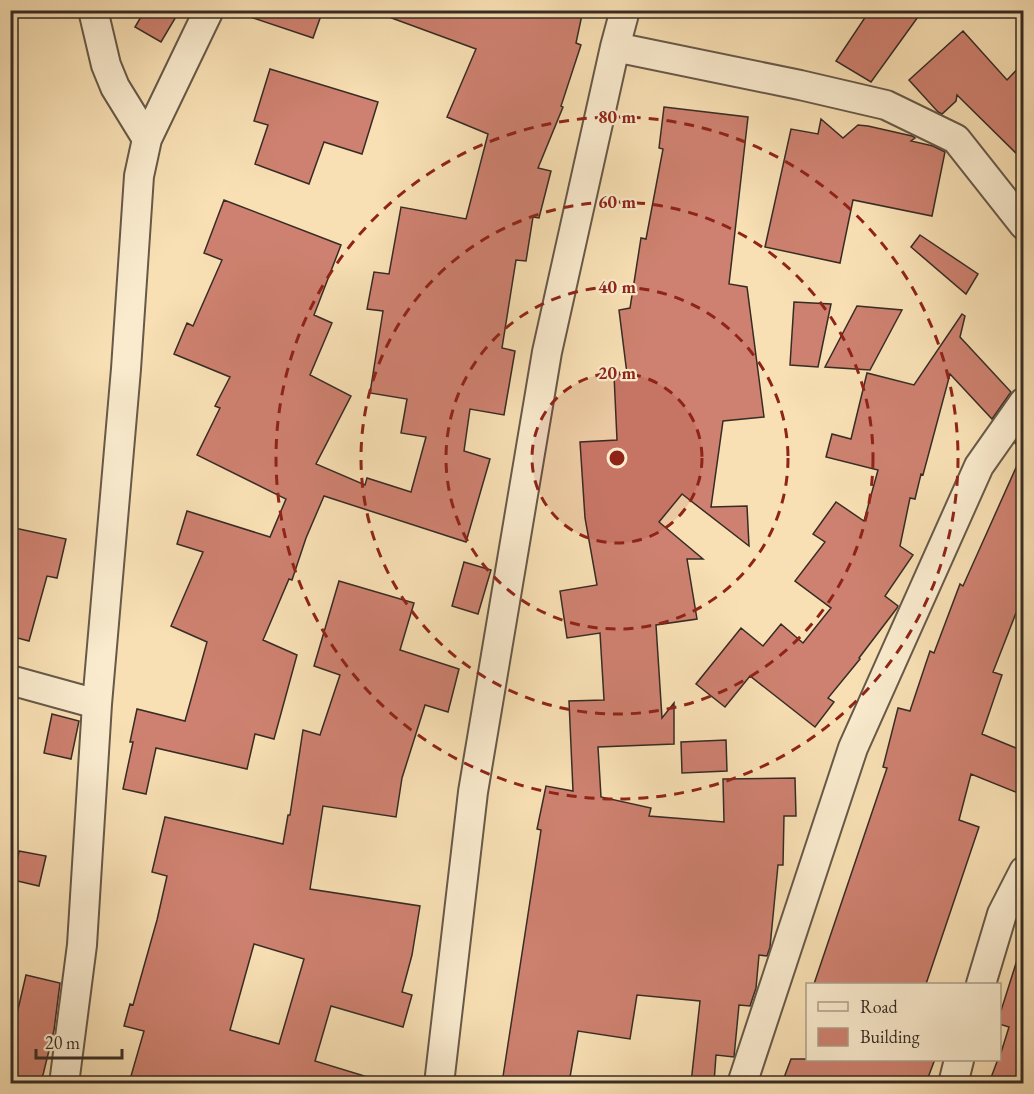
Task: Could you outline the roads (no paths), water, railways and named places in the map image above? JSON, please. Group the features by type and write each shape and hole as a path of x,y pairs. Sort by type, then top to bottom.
{"street":[{"path":"93,10 106,65 115,87 147,139"},
{"path":"64,1083 82,945 97,704 126,369 139,176 147,139 209,10"},
{"path":"439,1083 473,792 548,352 625,10"},
{"path":"615,47 886,105 956,139 1023,225"},
{"path":"742,1083 853,748 980,466 1023,402"},
{"path":"10,680 97,704"},
{"path":"981,983 1002,914 1023,871"},
{"path":"952,1083 958,1061"}]}
